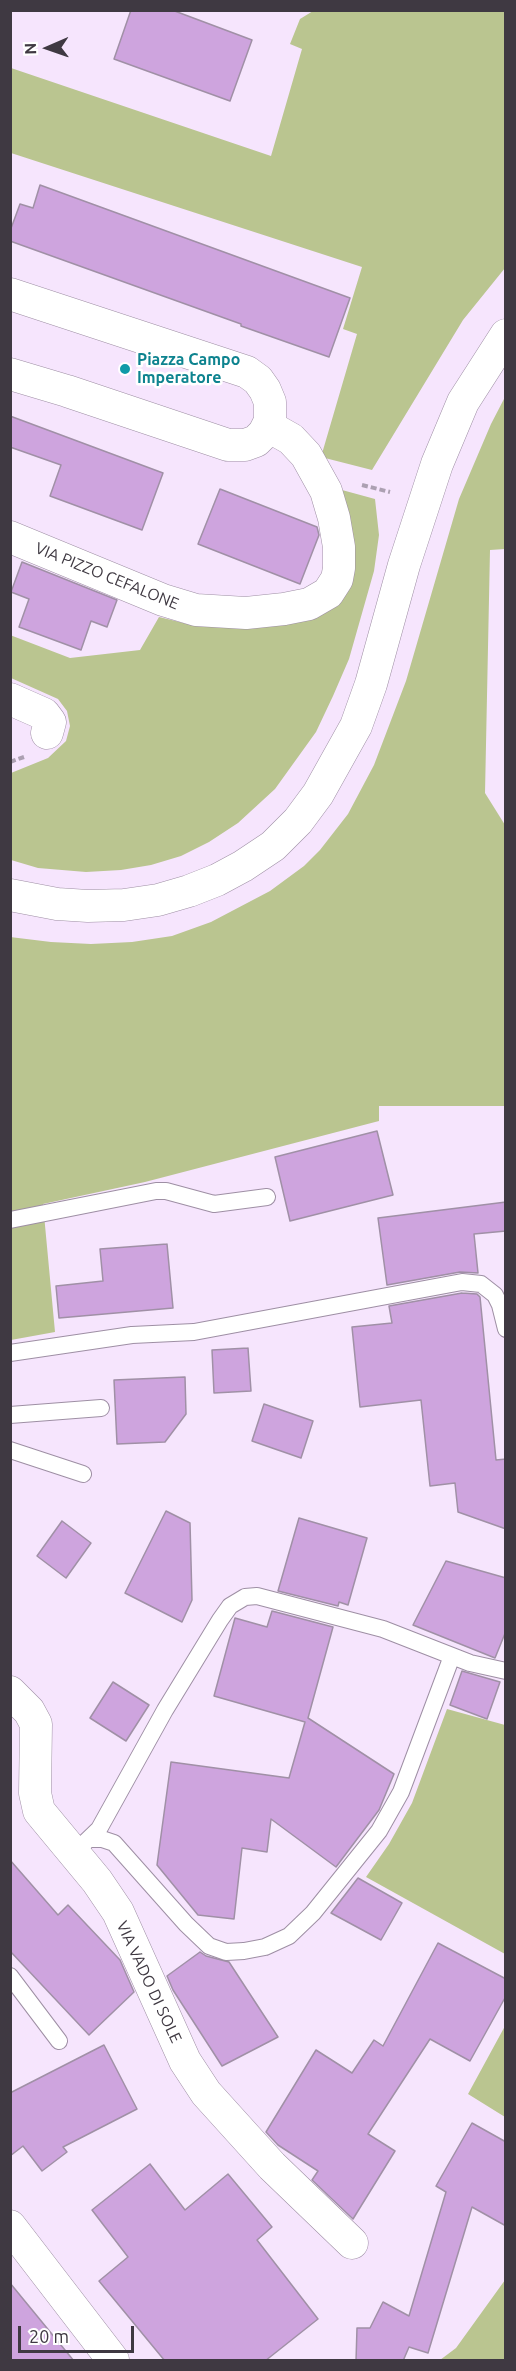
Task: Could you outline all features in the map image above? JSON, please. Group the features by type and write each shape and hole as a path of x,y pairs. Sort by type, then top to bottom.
{"street":[{"path":"10,294 247,372 258,380 267,396 270,409 268,426 256,441 245,445 228,445 10,374"},
{"path":"10,895 57,904 88,906 124,905 158,900 217,880 243,866 273,846 298,821 318,794 356,726 371,684 424,501 448,434 463,402 506,335"},
{"name":"VIA PIZZO CEFALONE","path":"10,537 163,600 196,610 246,613 300,606 317,600 328,593 336,582 339,568 334,518 318,474 296,444 268,426"},
{"path":"10,699 44,714 50,722 47,733"},
{"name":"VIA VADO DI SOLE","path":"10,1692 29,1711 36,1724 36,1793 39,1811 82,1846 97,1881 118,1912 186,2061 206,2093 272,2166 352,2243"},
{"path":"10,2226 113,2361"}],"lane":[{"path":"10,1220 156,1191 166,1191 214,1204 267,1197"},
{"path":"10,1353 132,1335 194,1332 462,1282 481,1284 495,1295 506,1329"},
{"path":"10,1415 101,1408"},
{"path":"10,1450 83,1474"},
{"path":"82,1846 99,1829 165,1710 220,1620 230,1606 245,1597 258,1596 383,1629 470,1663 506,1671"},
{"path":"82,1846 102,1839 114,1843 186,1924 209,1946 226,1952 244,1951 265,1947 289,1936 313,1913 379,1831 400,1792 452,1656"},
{"path":"10,1976 60,2041"}],"path":[{"path":"318,474 424,501"}],"green space":[{"path":"313,11 505,11 505,268 463,320 372,470 321,457 357,334 343,329 362,267 11,153 11,68 271,156 302,49 290,44 300,19"},
{"path":"505,397 505,549 490,550 485,793 505,825 505,1106 379,1106 379,1121 145,1182 43,1204 55,1332 11,1340 10,937 91,944 132,942 172,936 211,922 270,891 304,866 320,850 348,814 374,765 406,681 459,499"},
{"path":"342,490 375,499 379,535 374,571 349,659 333,696 316,732 275,789 238,823 209,842 181,856 151,865 86,872 38,868 11,860 11,773 48,758 66,741 70,726 67,711 58,699 11,678 10,635 70,658 140,650 159,617 188,624 319,615"},
{"path":"447,1709 505,1725 505,1954 366,1877 389,1844 412,1803"},
{"path":"505,2026 505,2117 468,2094"},
{"path":"505,2280 505,2360 440,2360 456,2348"}],"building":[{"path":"131,10 172,10 252,40 230,101 114,59"},
{"path":"40,185 350,298 329,357 10,241 10,231 20,204 33,208"},
{"path":"10,416 163,473 142,530 50,496 61,465 10,447"},
{"path":"220,489 317,527 319,535 300,584 198,544"},
{"path":"22,562 117,600 107,627 91,621 81,650 19,627 29,599 11,592"},
{"path":"377,1131 393,1195 290,1221 275,1157"},
{"path":"506,1202 506,1231 474,1234 478,1273 460,1272 387,1285 378,1218"},
{"path":"167,1244 173,1308 59,1318 56,1286 103,1281 100,1249"},
{"path":"462,1293 477,1294 480,1297 496,1460 506,1459 506,1529 458,1512 455,1483 430,1486 421,1400 360,1407 352,1327 392,1323 389,1306"},
{"path":"248,1348 251,1391 214,1393 212,1350"},
{"path":"185,1377 186,1414 165,1442 117,1444 114,1380"},
{"path":"264,1404 313,1421 301,1458 252,1441"},
{"path":"166,1511 190,1523 192,1600 182,1622 125,1593"},
{"path":"299,1518 367,1538 348,1605 339,1602 338,1606 278,1591"},
{"path":"62,1521 91,1543 66,1578 37,1556"},
{"path":"446,1561 506,1578 506,1631 495,1658 413,1625"},
{"path":"272,1611 333,1627 308,1718 394,1774 379,1810 336,1867 271,1819 267,1852 242,1848 234,1919 198,1915 157,1865 171,1762 289,1778 305,1722 214,1696 235,1618 267,1627"},
{"path":"462,1671 500,1682 487,1719 450,1705"},
{"path":"113,1682 149,1705 126,1741 90,1718"},
{"path":"10,1860 58,1915 68,1905 120,1960 134,1992 89,2035 10,1951"},
{"path":"358,1878 402,1903 381,1940 331,1913"},
{"path":"438,1943 506,1979 506,1996 470,2061 430,2039 368,2134 395,2151 353,2219 312,2180 318,2171 278,2145 266,2132 316,2050 352,2073 374,2040 383,2046"},
{"path":"200,1952 206,1956 229,1962 278,2037 222,2066 173,1990 167,1976"},
{"path":"104,2045 137,2109 63,2147 67,2152 42,2171 23,2146 10,2156 10,2093"},
{"path":"472,2123 506,2142 506,2226 472,2207 428,2353 409,2347 403,2361 356,2361 357,2328 370,2328 383,2302 409,2316 446,2192 436,2186"},
{"path":"150,2164 185,2210 228,2174 272,2227 257,2240 318,2319 265,2361 165,2361 99,2281 128,2257 92,2210"},
{"path":"10,2283 74,2361 10,2361"}],"place":[{"name":"Piazza Campo Imperatore","path":"125,369"}]}
